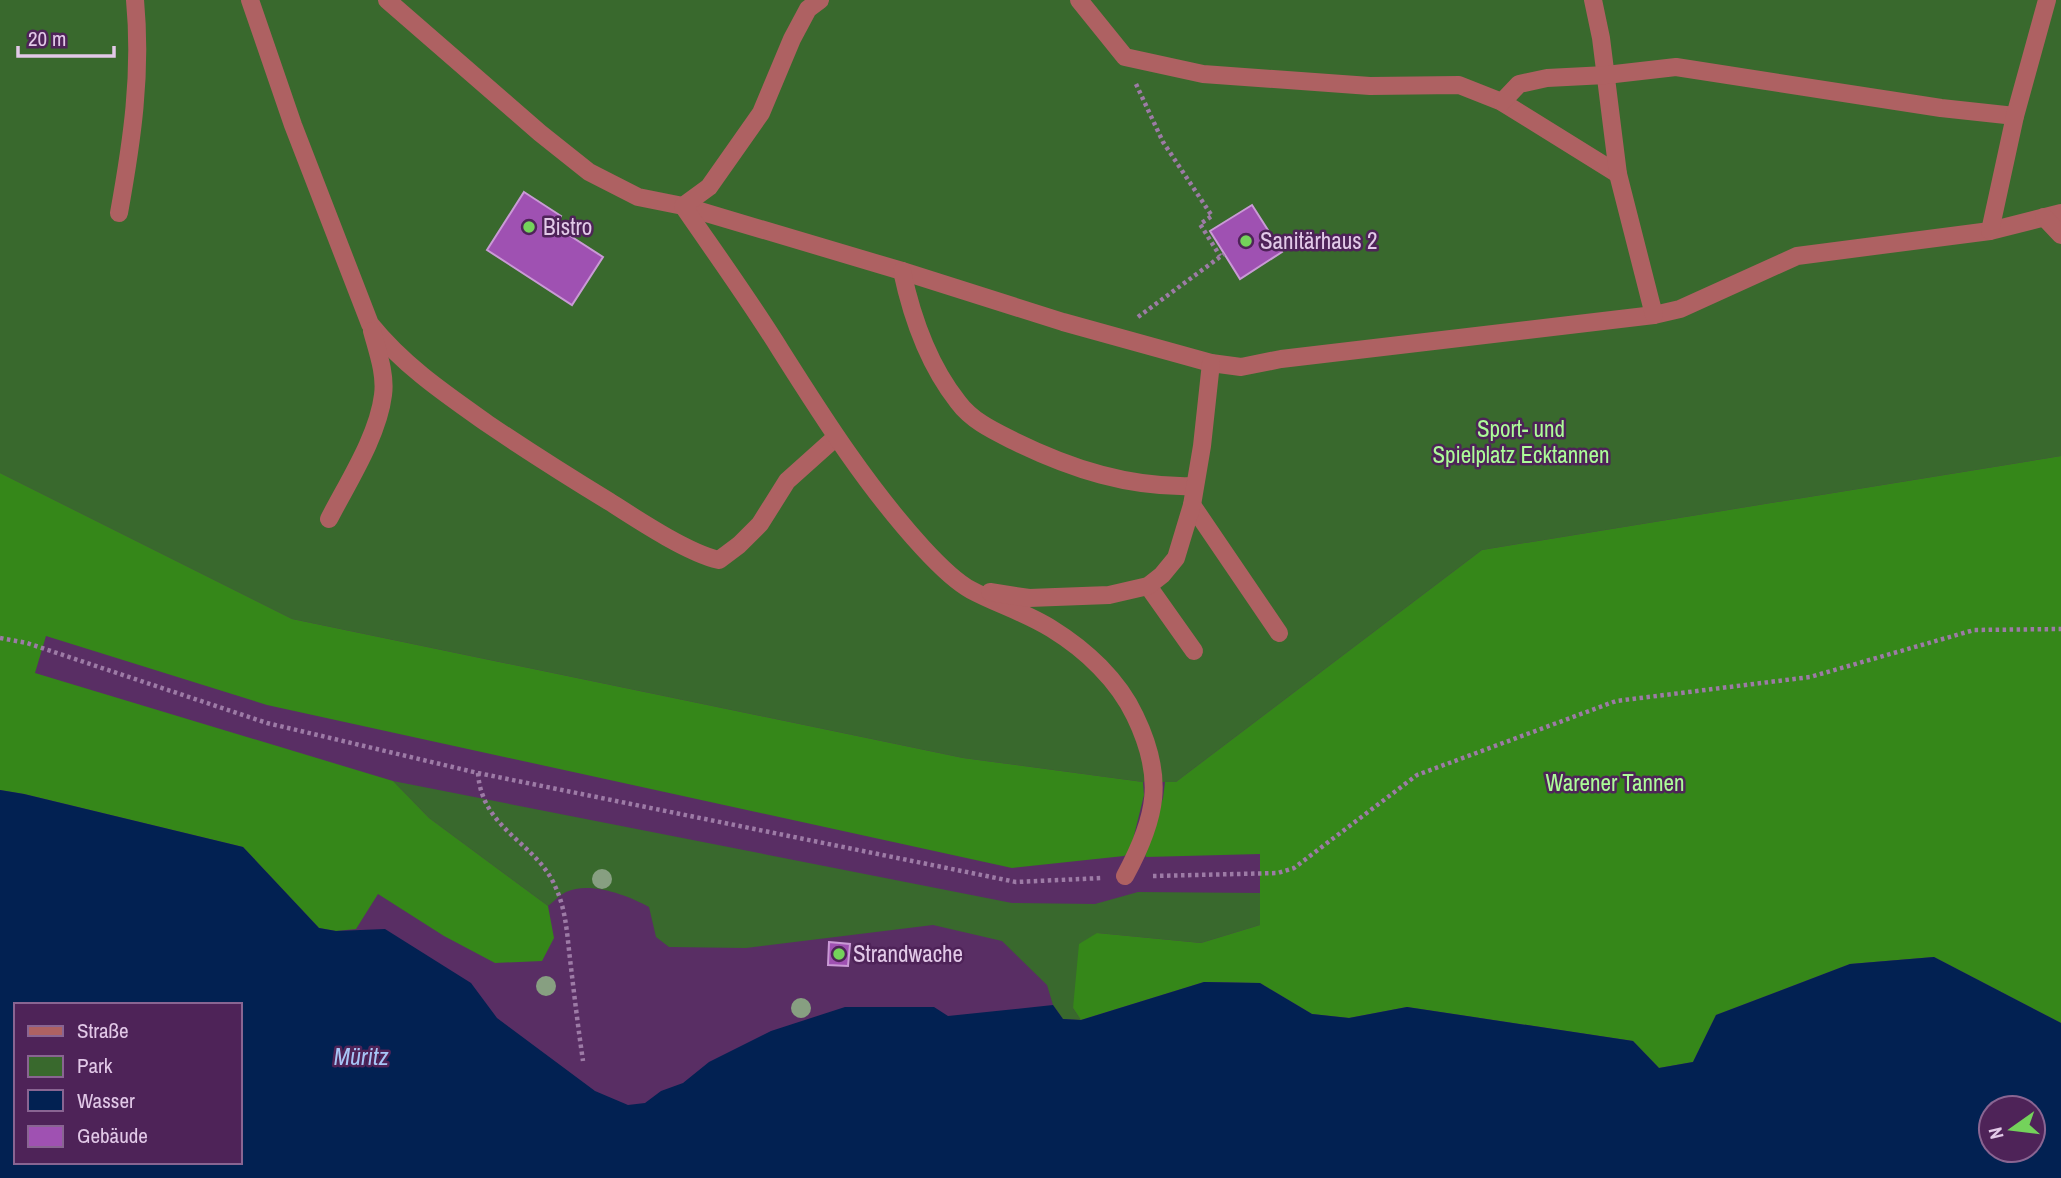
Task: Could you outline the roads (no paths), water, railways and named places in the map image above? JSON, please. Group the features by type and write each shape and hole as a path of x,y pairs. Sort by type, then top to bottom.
{"street":[{"path":"119,213 132,141 139,66 135,0"},
{"path":"250,0 293,125 370,324 380,361 383,393 369,437 329,519"},
{"path":"387,0 589,172 638,197 683,206 1113,337 1211,363 1241,367 1281,359 1654,315 1680,309 1797,256 1990,230 2053,215 2061,235"},
{"path":"683,206 709,187 761,113 792,39 808,9 820,0"},
{"path":"1079,0 1125,57 1203,74 1370,86 1459,85 1502,102 1618,174"},
{"path":"1593,0 1606,75 1618,174 1654,315"},
{"path":"1990,230 2015,116 2047,0"},
{"path":"1502,102 1519,84 1547,78 1676,67 1941,108 2015,116"},
{"path":"683,206 779,348 835,438 924,549 969,589 1052,629 1079,648 1107,674 1122,693 1149,751 1155,782 1155,796 1137,853 1125,876"},
{"path":"902,271 919,335 935,368 959,404 984,426 1052,459 1098,475 1164,487 1194,486"},
{"path":"370,324 392,351 445,394 547,463 704,557 719,560 739,545 760,524 787,481 835,438"},
{"path":"969,589 1029,598 1109,595 1148,586 1162,575 1176,558 1192,505 1211,363"},
{"path":"1192,505 1279,634"},
{"path":"1148,586 1194,651"}],"water":[{"name":"Müritz","path":"0,790 243,847 319,928 336,931 385,929 471,983 497,1018 595,1091 628,1105 645,1103 661,1091 683,1083 709,1062 771,1031 845,1007 934,1007 948,1016 1053,1005 1063,1019 1081,1020 1204,982 1260,983 1312,1014 1349,1018 1407,1007 1633,1041 1659,1068 1693,1062 1716,1015 1850,964 1934,957 2061,1023 2061,1178 0,1178"}],"place":[{"name":"Bistro","path":"529,227"},
{"name":"Sanitärhaus 2","path":"1246,241"},
{"name":"Strandwache","path":"839,954"}],"park label":[{"name":"Sport- und Spielplatz Ecktannen","path":"1521,442"},
{"name":"Warener Tannen","path":"1615,783"}]}
